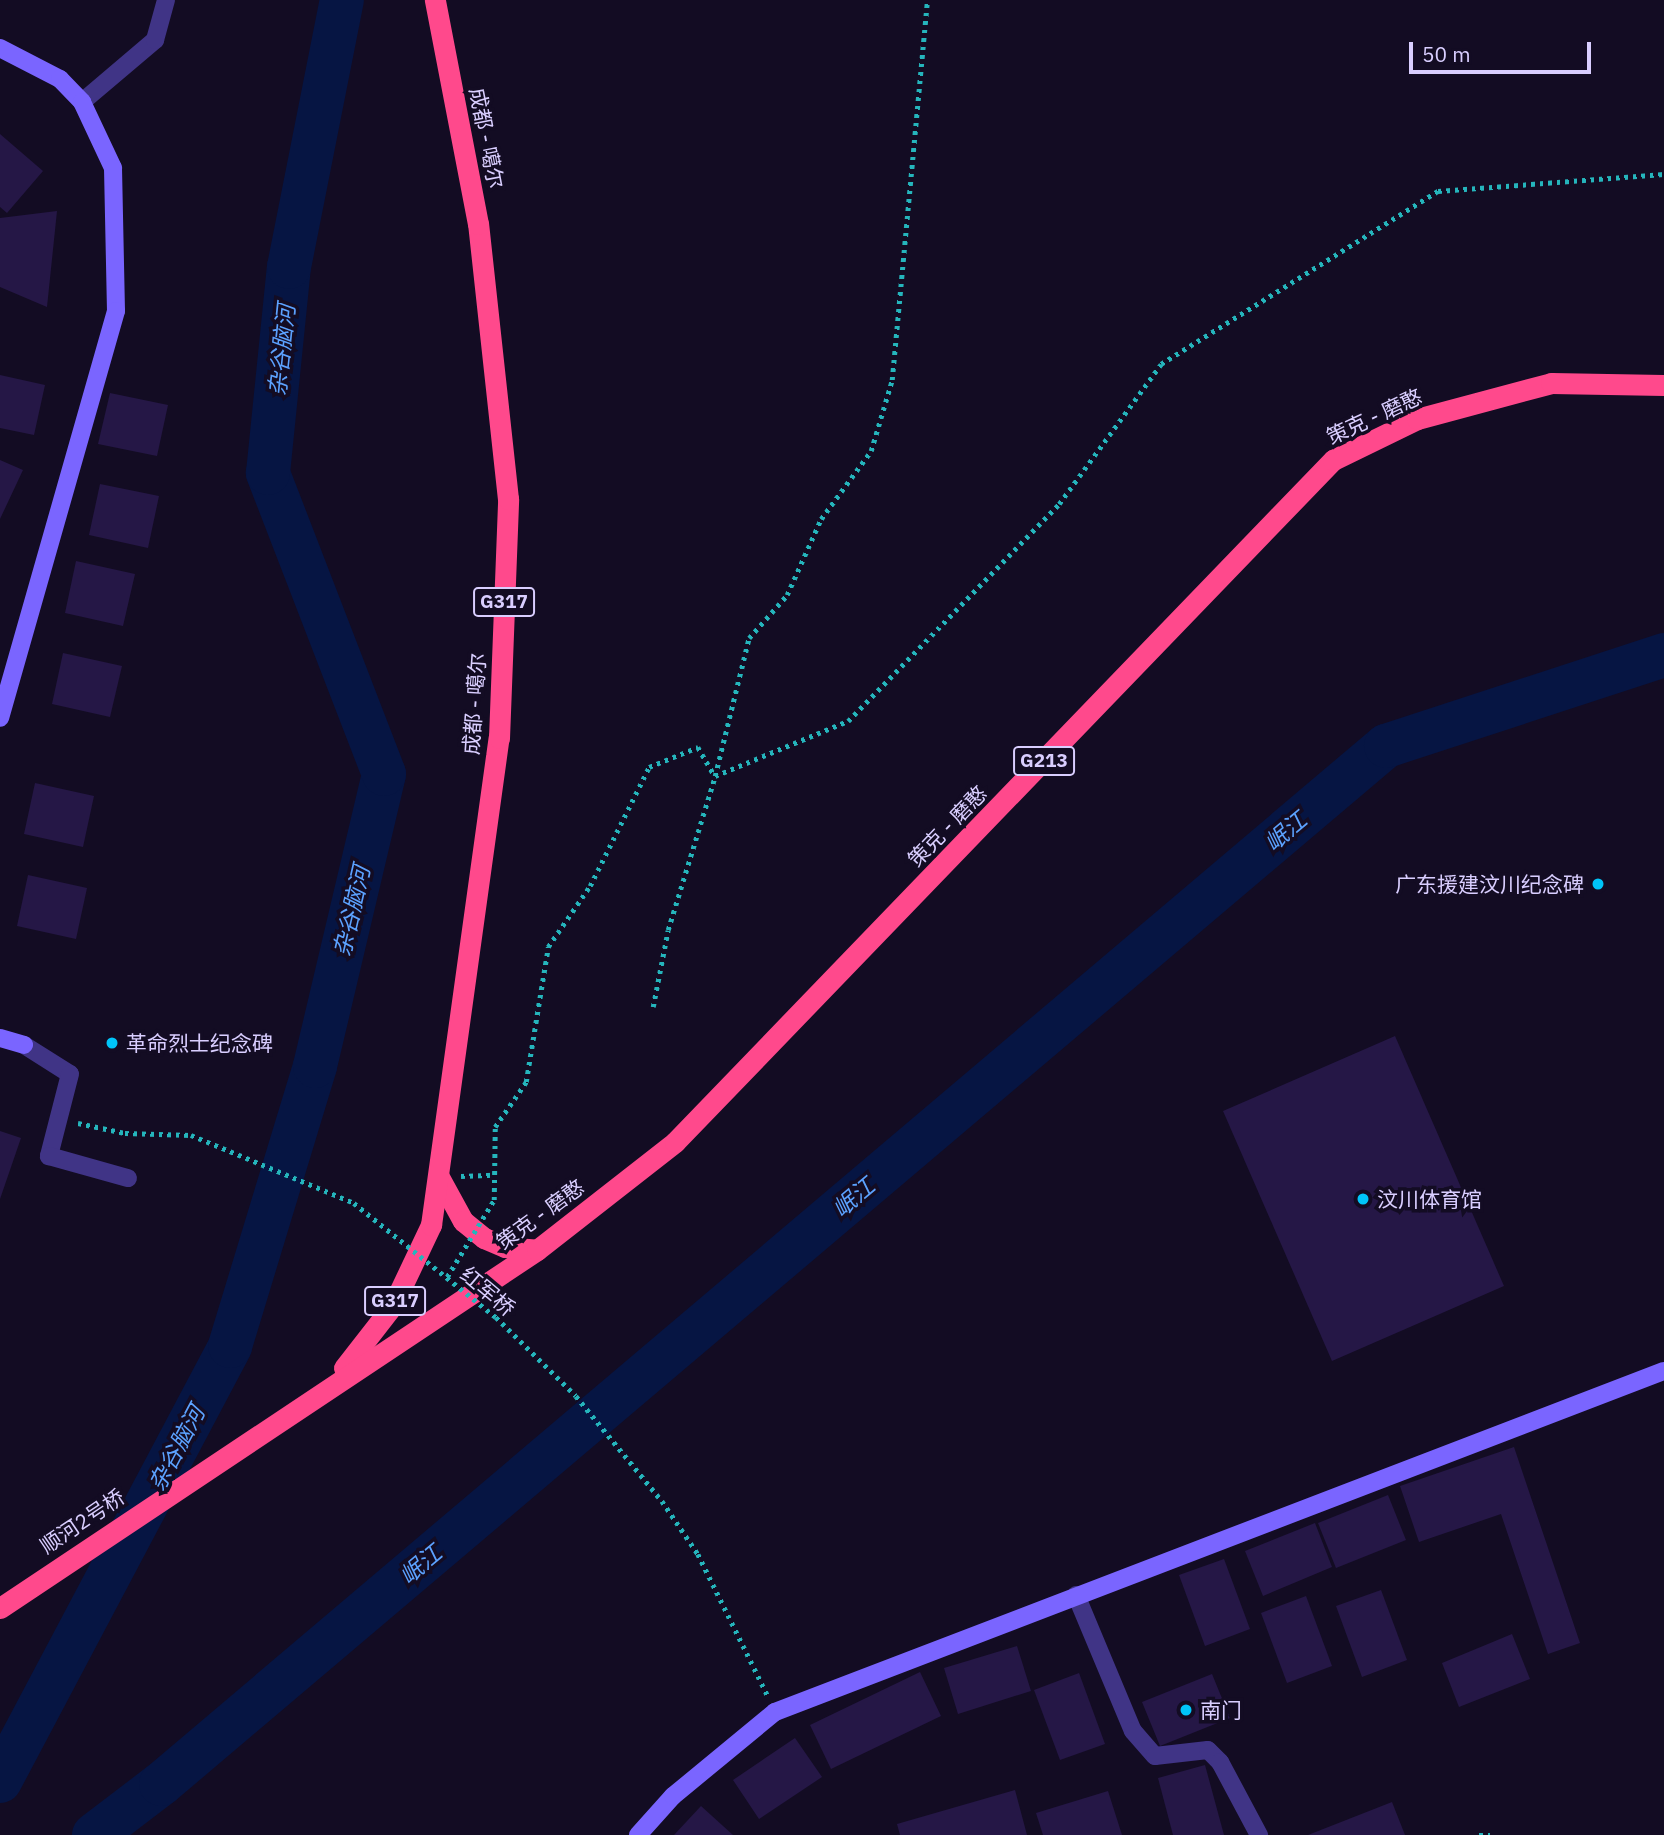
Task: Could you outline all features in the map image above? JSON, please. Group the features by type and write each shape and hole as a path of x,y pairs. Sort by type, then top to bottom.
{"highway":[{"name":"成都 - 噶尔","path":"332,1384 393,1305 431,1225 499,738 508,499 478,224 435,0"},
{"name":"策克 - 磨憨","path":"332,1384 537,1250 675,1142 1333,460 1417,419 1551,383 1664,385"},
{"path":"439,1177 463,1221 484,1238 505,1247 537,1250"},
{"name":"顺河2号桥","path":"0,1608 332,1384"}],"street":[{"path":"82,102 155,40 166,0"},
{"path":"0,48 60,79 82,102 113,168 116,311 0,718"},
{"path":"0,1038 24,1045 70,1074 49,1156 128,1178"},
{"path":"638,1835 673,1796 775,1713 1664,1371"},
{"path":"1076,1595 1133,1731 1155,1756 1208,1750 1220,1762 1259,1835"}],"path":[{"path":"653,1007 668,930 715,776 749,638 788,594 821,519 871,451 892,380 927,0"},
{"path":"715,776 848,721 1059,504 1161,364 1438,191 1664,174"},
{"path":"447,1277 494,1199 495,1127 526,1082 548,947 590,887 649,767 698,747 715,776"},
{"name":"红军桥","path":"58,1119 125,1133 191,1135 355,1203 496,1317 576,1396 662,1500 698,1554 741,1634 775,1713"},
{"path":"1479,1835 1490,1835"}],"building":[{"path":"0,134 43,171 7,213 0,207"},
{"path":"57,211 47,307 0,287 0,218"},
{"path":"0,375 45,385 34,435 0,428"},
{"path":"110,393 168,405 157,456 98,444"},
{"path":"0,460 23,470 0,519"},
{"path":"100,484 159,496 148,548 89,535"},
{"path":"76,561 135,574 123,626 65,613"},
{"path":"63,653 122,666 110,717 52,704"},
{"path":"35,783 94,796 83,847 24,834"},
{"path":"28,875 87,888 76,939 17,926"},
{"name":"汶川体育馆","path":"1395,1036 1504,1286 1332,1361 1223,1111"},
{"path":"0,1131 21,1138 0,1199"},
{"path":"1514,1447 1580,1643 1548,1654 1501,1514 1419,1542 1400,1486"},
{"path":"1388,1495 1406,1540 1336,1568 1318,1523"},
{"path":"1315,1523 1332,1567 1263,1596 1245,1551"},
{"path":"1224,1559 1250,1629 1205,1646 1179,1575"},
{"path":"1381,1590 1407,1660 1362,1677 1336,1606"},
{"path":"1306,1596 1332,1666 1287,1683 1261,1613"},
{"path":"1512,1634 1530,1679 1459,1707 1442,1663"},
{"path":"1017,1646 1031,1691 958,1714 944,1668"},
{"path":"920,1672 941,1716 831,1769 810,1725"},
{"path":"1079,1673 1105,1744 1060,1760 1034,1690"},
{"name":"南门","path":"1212,1674 1230,1718 1160,1746 1142,1702"},
{"path":"795,1738 822,1777 759,1819 733,1780"},
{"path":"1205,1765 1224,1835 1173,1835 1158,1778"},
{"path":"1015,1790 1027,1835 900,1835 897,1824"},
{"path":"1108,1791 1122,1835 1043,1835 1036,1813"},
{"path":"1392,1802 1405,1835 1308,1835"},
{"path":"701,1806 733,1835 674,1835"}],"waterway":[{"name":"杂谷脑河","path":"0,1781 230,1346 315,1066 384,774 268,473 289,267 342,0"},
{"name":"岷江","path":"94,1835 161,1784 1386,746 1664,655"}],"place":[{"name":"广东援建汶川纪念碑","path":"1598,884"},
{"name":"革命烈士纪念碑","path":"112,1043"},
{"name":"汶川体育馆","path":"1363,1199"},
{"name":"南门","path":"1186,1710"}]}
